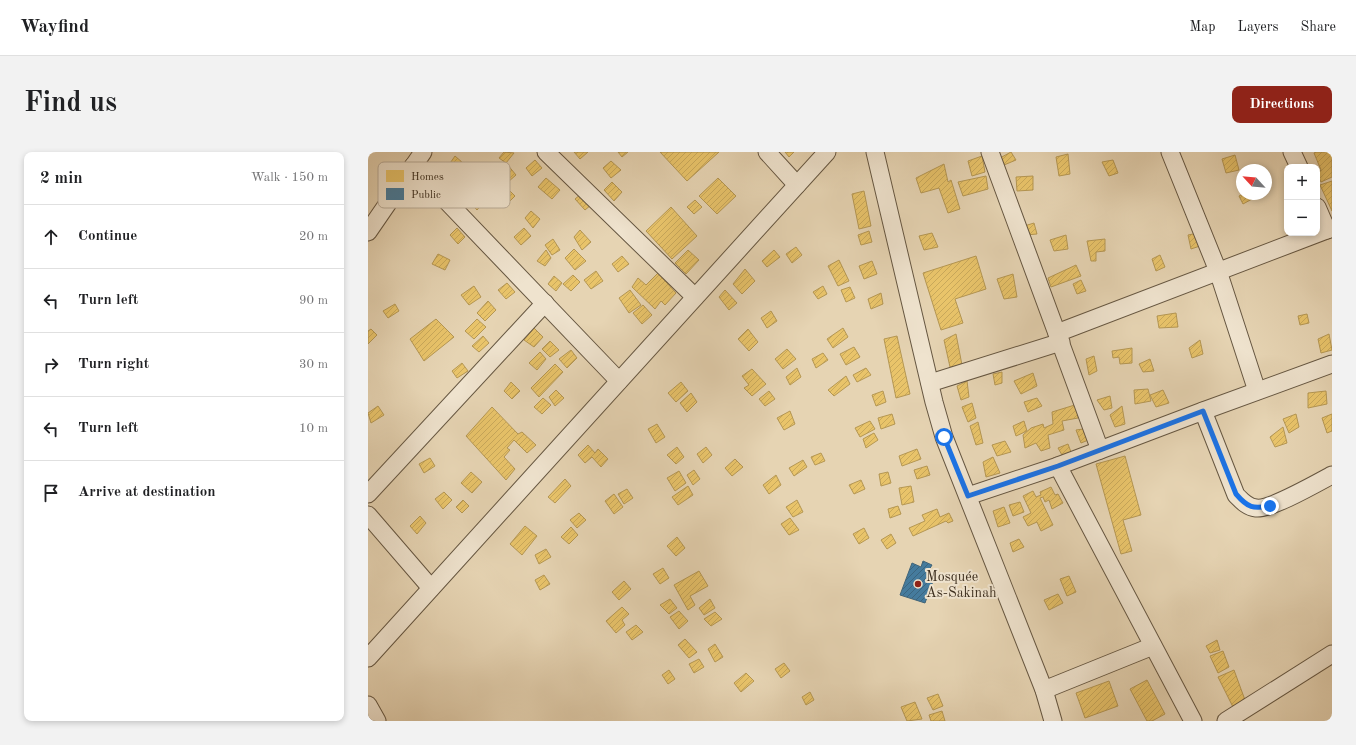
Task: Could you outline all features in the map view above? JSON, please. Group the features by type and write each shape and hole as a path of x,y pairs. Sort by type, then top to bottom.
{"street":[{"path":"416,162 423,152"},
{"path":"546,152 695,297"},
{"path":"767,152 797,185"},
{"path":"368,658 827,152"},
{"path":"876,152 944,437 1044,690 1053,721"},
{"path":"990,152 1100,450"},
{"path":"1170,152 1218,271 1257,391"},
{"path":"1292,152 1298,164"},
{"path":"368,232 384,208"},
{"path":"453,208 619,382"},
{"path":"930,383 1059,337 1218,271 1330,229 1320,212"},
{"path":"368,494 545,303"},
{"path":"968,496 1058,466 1257,391 1332,366"},
{"path":"1203,411 1236,494 1246,505 1257,508 1270,506 1332,475"},
{"path":"1058,466 1193,721"},
{"path":"368,515 431,588"},
{"path":"1044,690 1153,646"},
{"path":"1226,721 1332,654"},
{"path":"368,706 377,721"}],"building: Homes":[{"path":"504,152 514,153 507,162 499,158"},
{"path":"574,152 588,152 580,159"},
{"path":"618,152 628,152 622,157"},
{"path":"660,152 719,152 687,181"},
{"path":"785,152 794,152 789,157"},
{"path":"1011,152 1016,160 1004,165 1000,158"},
{"path":"1332,152 1332,177 1321,182 1320,164 1319,164 1314,153"},
{"path":"1068,154 1070,174 1059,176 1056,157"},
{"path":"1235,155 1237,164 1236,164 1236,171 1226,173 1222,159"},
{"path":"455,156 462,162 451,162"},
{"path":"982,156 985,172 972,176 968,161"},
{"path":"535,160 542,168 532,176 526,168"},
{"path":"1113,160 1118,173 1109,176 1102,162"},
{"path":"611,161 621,170 611,178 603,168"},
{"path":"944,164 948,182 951,180 960,209 948,213 939,188 921,193 916,178"},
{"path":"510,168 516,175 510,180"},
{"path":"986,176 988,189 963,196 958,182"},
{"path":"1033,176 1033,190 1017,191 1016,177"},
{"path":"546,178 560,190 552,199 538,187"},
{"path":"718,178 736,196 717,214 699,196"},
{"path":"1332,181 1332,211 1320,185"},
{"path":"612,182 622,192 614,201 604,190"},
{"path":"510,191 515,196 510,201"},
{"path":"864,191 871,226 859,229 852,194"},
{"path":"581,194 591,205 585,210 575,199"},
{"path":"695,200 702,207 694,214 687,207"},
{"path":"1241,200 1250,200 1243,204"},
{"path":"671,207 697,236 672,259 646,231"},
{"path":"531,211 540,219 533,228 525,218"},
{"path":"1034,223 1037,234 1026,235 1021,227"},
{"path":"457,228 465,237 458,244 450,235"},
{"path":"524,228 531,236 521,245 514,237"},
{"path":"580,230 591,242 582,250 574,237"},
{"path":"869,231 872,242 861,245 858,235"},
{"path":"932,233 938,247 924,250 919,236"},
{"path":"1198,233 1200,246 1191,249 1188,235"},
{"path":"1066,235 1068,249 1054,251 1050,240"},
{"path":"553,239 560,250 552,255 545,245"},
{"path":"1105,239 1105,251 1096,252 1096,261 1091,261 1087,241"},
{"path":"796,247 802,255 792,263 786,254"},
{"path":"574,249 586,261 575,270 565,258"},
{"path":"546,250 551,258 545,266 537,261"},
{"path":"688,250 699,260 686,274 675,263"},
{"path":"774,250 780,257 767,267 762,261"},
{"path":"438,254 450,260 445,270 432,264"},
{"path":"1160,255 1165,267 1156,271 1152,259"},
{"path":"622,256 629,264 618,272 612,264"},
{"path":"976,256 986,289 955,299 963,323 941,330 923,273"},
{"path":"839,260 849,281 838,286 828,266"},
{"path":"872,261 877,274 864,279 859,266"},
{"path":"1076,265 1081,276 1051,287 1048,278"},
{"path":"745,269 755,281 742,294 733,284"},
{"path":"596,271 603,281 591,289 584,280"},
{"path":"658,273 676,293 665,305 661,301 655,309 632,287 638,278 646,285"},
{"path":"1013,274 1017,297 1004,299 997,279"},
{"path":"573,275 580,282 571,291 563,284"},
{"path":"554,276 562,283 556,291 548,284"},
{"path":"1081,280 1086,291 1077,294 1073,284"},
{"path":"507,283 515,292 506,299 498,290"},
{"path":"474,286 481,297 469,305 461,295"},
{"path":"823,286 827,294 818,299 813,292"},
{"path":"850,287 855,298 846,302 841,290"},
{"path":"630,290 641,305 629,313 619,298"},
{"path":"725,290 737,303 729,310 719,297"},
{"path":"881,293 883,304 871,309 868,299"},
{"path":"488,301 496,310 485,321 477,313"},
{"path":"395,304 399,311 388,318 383,311"},
{"path":"643,305 652,315 642,324 633,313"},
{"path":"771,311 777,321 767,328 761,318"},
{"path":"1176,313 1178,327 1159,328 1157,316"},
{"path":"1307,314 1309,323 1300,325 1298,316"},
{"path":"436,319 454,337 424,361 410,339"},
{"path":"477,319 486,327 474,339 465,331"},
{"path":"534,328 543,337 534,347 524,340"},
{"path":"843,328 848,337 833,348 827,339"},
{"path":"371,329 377,335 368,344 368,331"},
{"path":"748,329 758,342 749,351 738,339"},
{"path":"956,334 962,365 950,367 944,340"},
{"path":"1329,334 1332,350 1321,353 1318,339"},
{"path":"483,336 489,343 479,352 472,346"},
{"path":"897,336 910,394 896,398 884,339"},
{"path":"1200,340 1203,354 1192,358 1189,348"},
{"path":"550,341 559,350 550,357 542,349"},
{"path":"854,347 860,357 846,365 840,354"},
{"path":"1132,348 1132,363 1120,364 1119,357 1113,358 1112,351"},
{"path":"787,349 796,359 783,369 775,359"},
{"path":"571,350 577,358 567,368 559,359"},
{"path":"540,352 546,359 537,370 529,363"},
{"path":"823,353 828,360 816,368 812,359"},
{"path":"1094,356 1097,371 1089,375 1086,359"},
{"path":"1150,359 1154,371 1143,372 1139,364"},
{"path":"462,363 468,371 457,378 452,371"},
{"path":"555,364 563,372 539,397 531,388"},
{"path":"797,368 801,377 790,385 786,377"},
{"path":"866,368 871,375 857,382 853,375"},
{"path":"752,369 766,384 752,396 744,388 749,385 742,376"},
{"path":"1002,372 1002,383 995,385 993,374"},
{"path":"1033,373 1037,386 1021,394 1014,381"},
{"path":"846,376 850,384 834,396 828,390"},
{"path":"967,381 969,397 961,400 957,386"},
{"path":"511,382 520,391 512,399 504,391"},
{"path":"681,382 688,391 676,402 668,393"},
{"path":"1148,389 1151,401 1135,404 1134,390"},
{"path":"556,390 564,398 555,406 549,397"},
{"path":"1163,390 1169,403 1156,407 1150,395"},
{"path":"769,391 775,399 765,406 759,399"},
{"path":"883,391 886,402 876,406 872,395"},
{"path":"1326,391 1327,404 1308,408 1308,393"},
{"path":"691,393 697,402 687,412 680,403"},
{"path":"1110,396 1112,408 1104,410 1097,400"},
{"path":"543,398 551,405 542,414 534,407"},
{"path":"1037,398 1042,406 1028,412 1024,402"},
{"path":"972,403 976,418 968,422 962,407"},
{"path":"1078,404 1078,418 1062,421 1064,430 1048,435 1050,448 1041,451 1036,443 1025,448 1023,435 1031,428 1043,424 1044,428 1053,424 1052,412"},
{"path":"378,406 384,415 371,423 368,413"},
{"path":"1122,406 1125,424 1115,427 1110,415"},
{"path":"492,407 518,434 522,432 536,445 527,453 514,440 507,448 510,450 504,457 515,469 506,480 466,436"},
{"path":"790,411 795,424 784,430 777,418"},
{"path":"892,414 895,424 881,429 878,418"},
{"path":"1296,414 1299,427 1289,433 1283,419"},
{"path":"1332,414 1332,431 1327,433 1322,418"},
{"path":"870,421 875,429 860,437 855,428"},
{"path":"1024,421 1027,431 1016,436 1013,426"},
{"path":"978,422 983,443 976,445 970,426"},
{"path":"657,424 665,437 656,443 648,429"},
{"path":"1283,427 1287,443 1275,447 1270,437"},
{"path":"1090,428 1091,439 1081,443 1076,430"},
{"path":"874,433 878,440 866,448 863,439"},
{"path":"1005,441 1011,452 997,456 992,445"},
{"path":"1068,444 1071,452 1062,455 1058,448"},
{"path":"588,445 595,453 598,449 608,459 601,467 592,457 585,463 578,455"},
{"path":"677,447 684,457 676,464 667,455"},
{"path":"706,447 712,455 703,463 697,454"},
{"path":"917,449 921,459 902,466 899,456"},
{"path":"821,453 825,461 815,465 811,457"},
{"path":"1125,456 1141,515 1123,520 1132,551 1121,554 1096,464"},
{"path":"993,457 1000,473 986,477 983,462"},
{"path":"430,458 435,466 424,473 419,464"},
{"path":"735,459 743,467 732,476 725,468"},
{"path":"803,460 807,467 794,476 789,468"},
{"path":"927,466 930,475 917,479 914,470"},
{"path":"694,470 700,479 693,485 687,475"},
{"path":"679,471 686,483 675,491 667,478"},
{"path":"471,472 482,482 472,493 461,483"},
{"path":"888,472 891,483 881,486 879,474"},
{"path":"776,475 781,485 769,494 763,485"},
{"path":"565,479 571,486 555,503 548,497"},
{"path":"861,480 865,489 854,494 849,485"},
{"path":"688,486 693,495 678,505 672,497"},
{"path":"911,486 914,502 902,505 899,488"},
{"path":"1051,487 1055,495 1058,494 1063,503 1052,509 1049,500 1045,502 1043,497 1040,498 1053,525 1041,531 1037,522 1028,526 1023,517 1031,513 1023,496 1033,491 1036,497 1041,495 1040,492"},
{"path":"627,489 633,498 624,504 618,494"},
{"path":"444,492 452,500 443,509 435,499"},
{"path":"614,494 623,507 614,514 605,501"},
{"path":"463,500 469,506 462,513 456,507"},
{"path":"797,500 803,512 793,517 786,507"},
{"path":"1020,502 1024,512 1013,516 1009,505"},
{"path":"898,506 901,514 890,518 888,509"},
{"path":"1004,507 1010,523 998,527 993,511"},
{"path":"937,509 940,517 949,513 953,521 948,523 946,521 913,536 909,528 925,521 922,515"},
{"path":"579,513 586,520 577,528 570,520"},
{"path":"420,516 426,523 417,534 410,526"},
{"path":"790,518 799,530 789,535 781,524"},
{"path":"525,526 537,536 522,555 510,544"},
{"path":"571,527 578,535 569,544 561,537"},
{"path":"864,528 869,538 859,544 853,534"},
{"path":"891,534 896,543 887,549 881,540"},
{"path":"677,537 685,548 676,556 667,546"},
{"path":"1019,539 1024,547 1013,552 1010,543"},
{"path":"546,549 551,557 539,564 535,555"},
{"path":"663,568 669,578 660,584 653,574"},
{"path":"699,571 708,586 690,596 695,605 688,610 674,585"},
{"path":"544,575 550,584 540,590 535,580"},
{"path":"1069,576 1076,592 1067,596 1060,579"},
{"path":"624,581 631,589 619,600 612,592"},
{"path":"1058,594 1063,603 1049,610 1044,600"},
{"path":"670,599 677,608 669,614 660,605"},
{"path":"710,599 715,608 704,615 699,608"},
{"path":"622,607 629,614 622,620 625,625 616,633 606,621"},
{"path":"679,611 688,621 679,629 670,617"},
{"path":"715,612 722,619 711,626 704,619"},
{"path":"636,625 643,632 632,640 626,632"},
{"path":"685,639 697,652 689,658 678,645"},
{"path":"1217,640 1220,650 1210,653 1206,646"},
{"path":"715,644 723,657 715,662 708,649"},
{"path":"1223,651 1229,667 1218,673 1210,656"},
{"path":"699,659 704,667 694,673 689,664"},
{"path":"784,663 790,671 781,678 775,669"},
{"path":"669,670 675,679 668,684 662,675"},
{"path":"1234,670 1245,700 1234,709 1218,677"},
{"path":"746,673 754,681 741,692 734,683"},
{"path":"1147,680 1165,714 1152,721 1147,721 1130,689"},
{"path":"1109,681 1118,706 1085,718 1076,693"},
{"path":"810,692 814,700 806,705 802,697"},
{"path":"938,694 943,706 933,710 927,698"},
{"path":"915,702 922,719 907,721 901,707"},
{"path":"942,711 945,721 931,721 929,715"}],"building: Public":[{"name":"Mosquée As-Sakinah","path":"923,561 932,565 929,570 936,573 925,603 900,595 912,563 921,567"}],"place":[{"name":"Mosquée As-Sakinah","path":"918,584"}],"route":[{"path":"944,437 968,496 1058,466 1203,411 1236,494 1246,505 1257,508 1270,506"}]}
